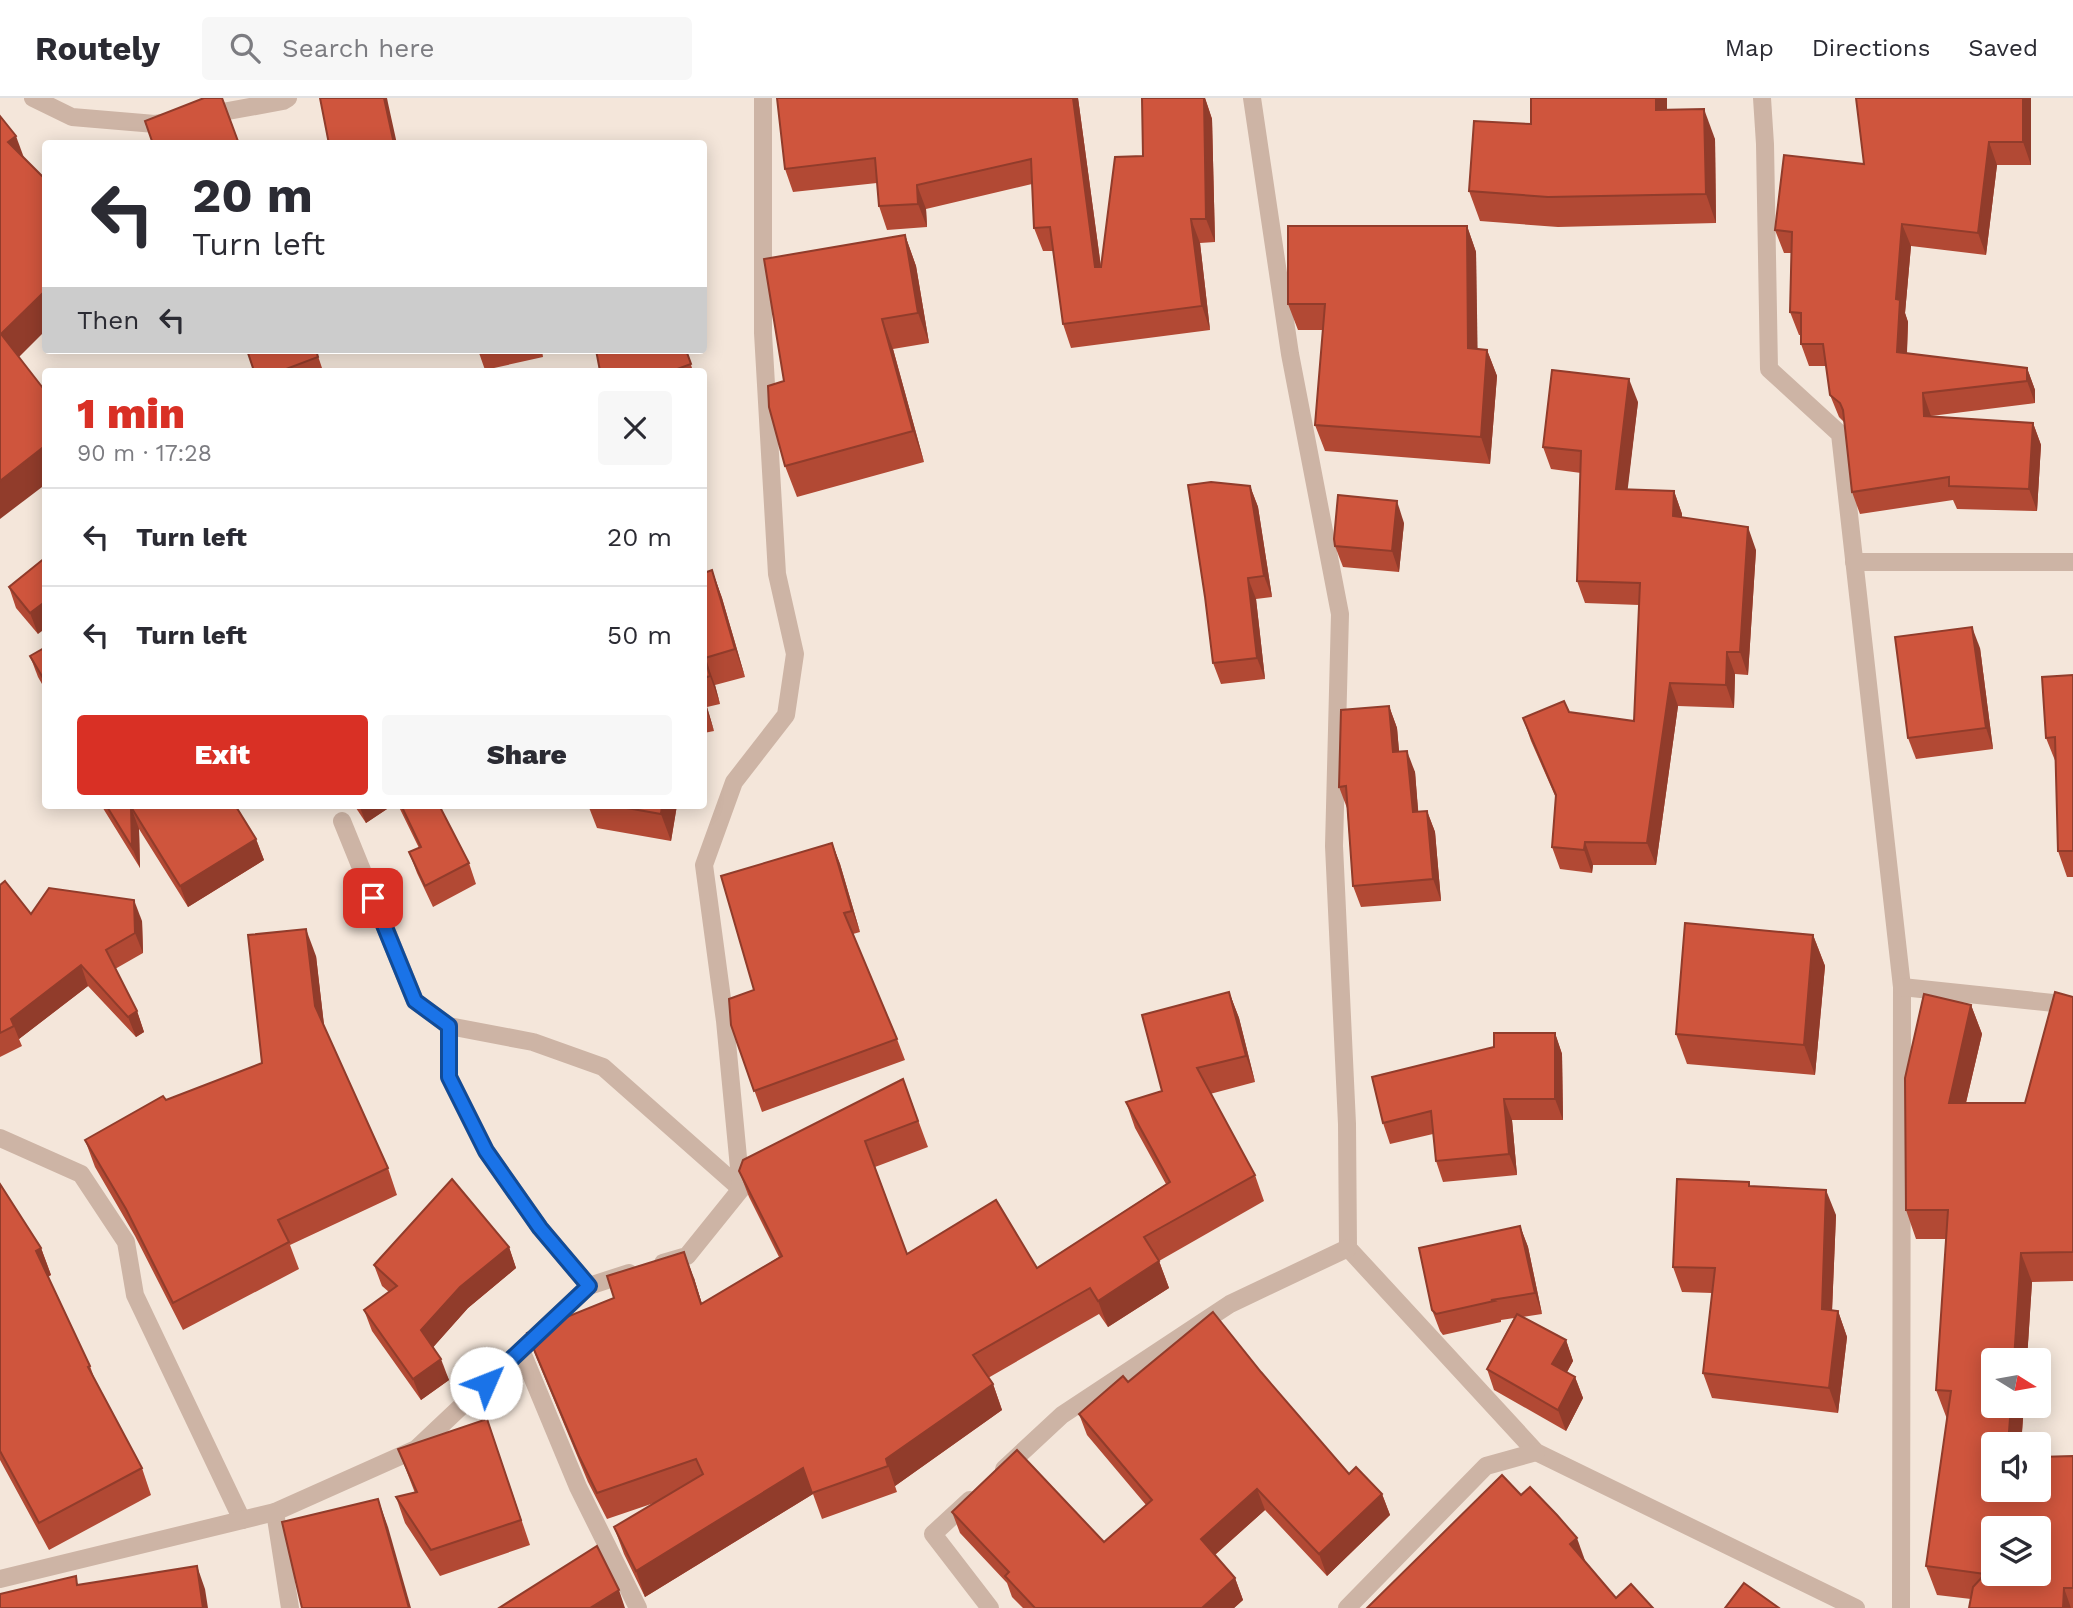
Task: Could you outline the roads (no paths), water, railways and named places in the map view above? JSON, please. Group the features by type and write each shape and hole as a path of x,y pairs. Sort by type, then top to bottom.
{"street":[{"path":"33,98 72,117 155,124 288,98"},
{"path":"0,1578 275,1512 416,1449 589,1286 687,1256 741,1189 725,1021 705,865 734,782 786,715 795,654 777,574 763,332 763,98"},
{"path":"1252,98 1290,354 1340,614 1334,846 1347,1124 1348,1248 1536,1452 1856,1608"},
{"path":"1762,98 1769,369 1840,434 1902,987 1901,1608"},
{"path":"1854,562 2073,562"},
{"path":"342,821 415,1001 449,1026 533,1042 603,1067 741,1189"},
{"path":"1902,987 2073,1005"},
{"path":"449,1026 449,1077 486,1151 540,1228 589,1286"},
{"path":"0,1138 81,1174 126,1242 135,1295 242,1520"},
{"path":"990,1608 933,1534 1062,1415 1230,1304 1348,1248"},
{"path":"521,1350 578,1487 638,1608"},
{"path":"1347,1608 1486,1466 1536,1452"},
{"path":"275,1512 290,1608"}]}
